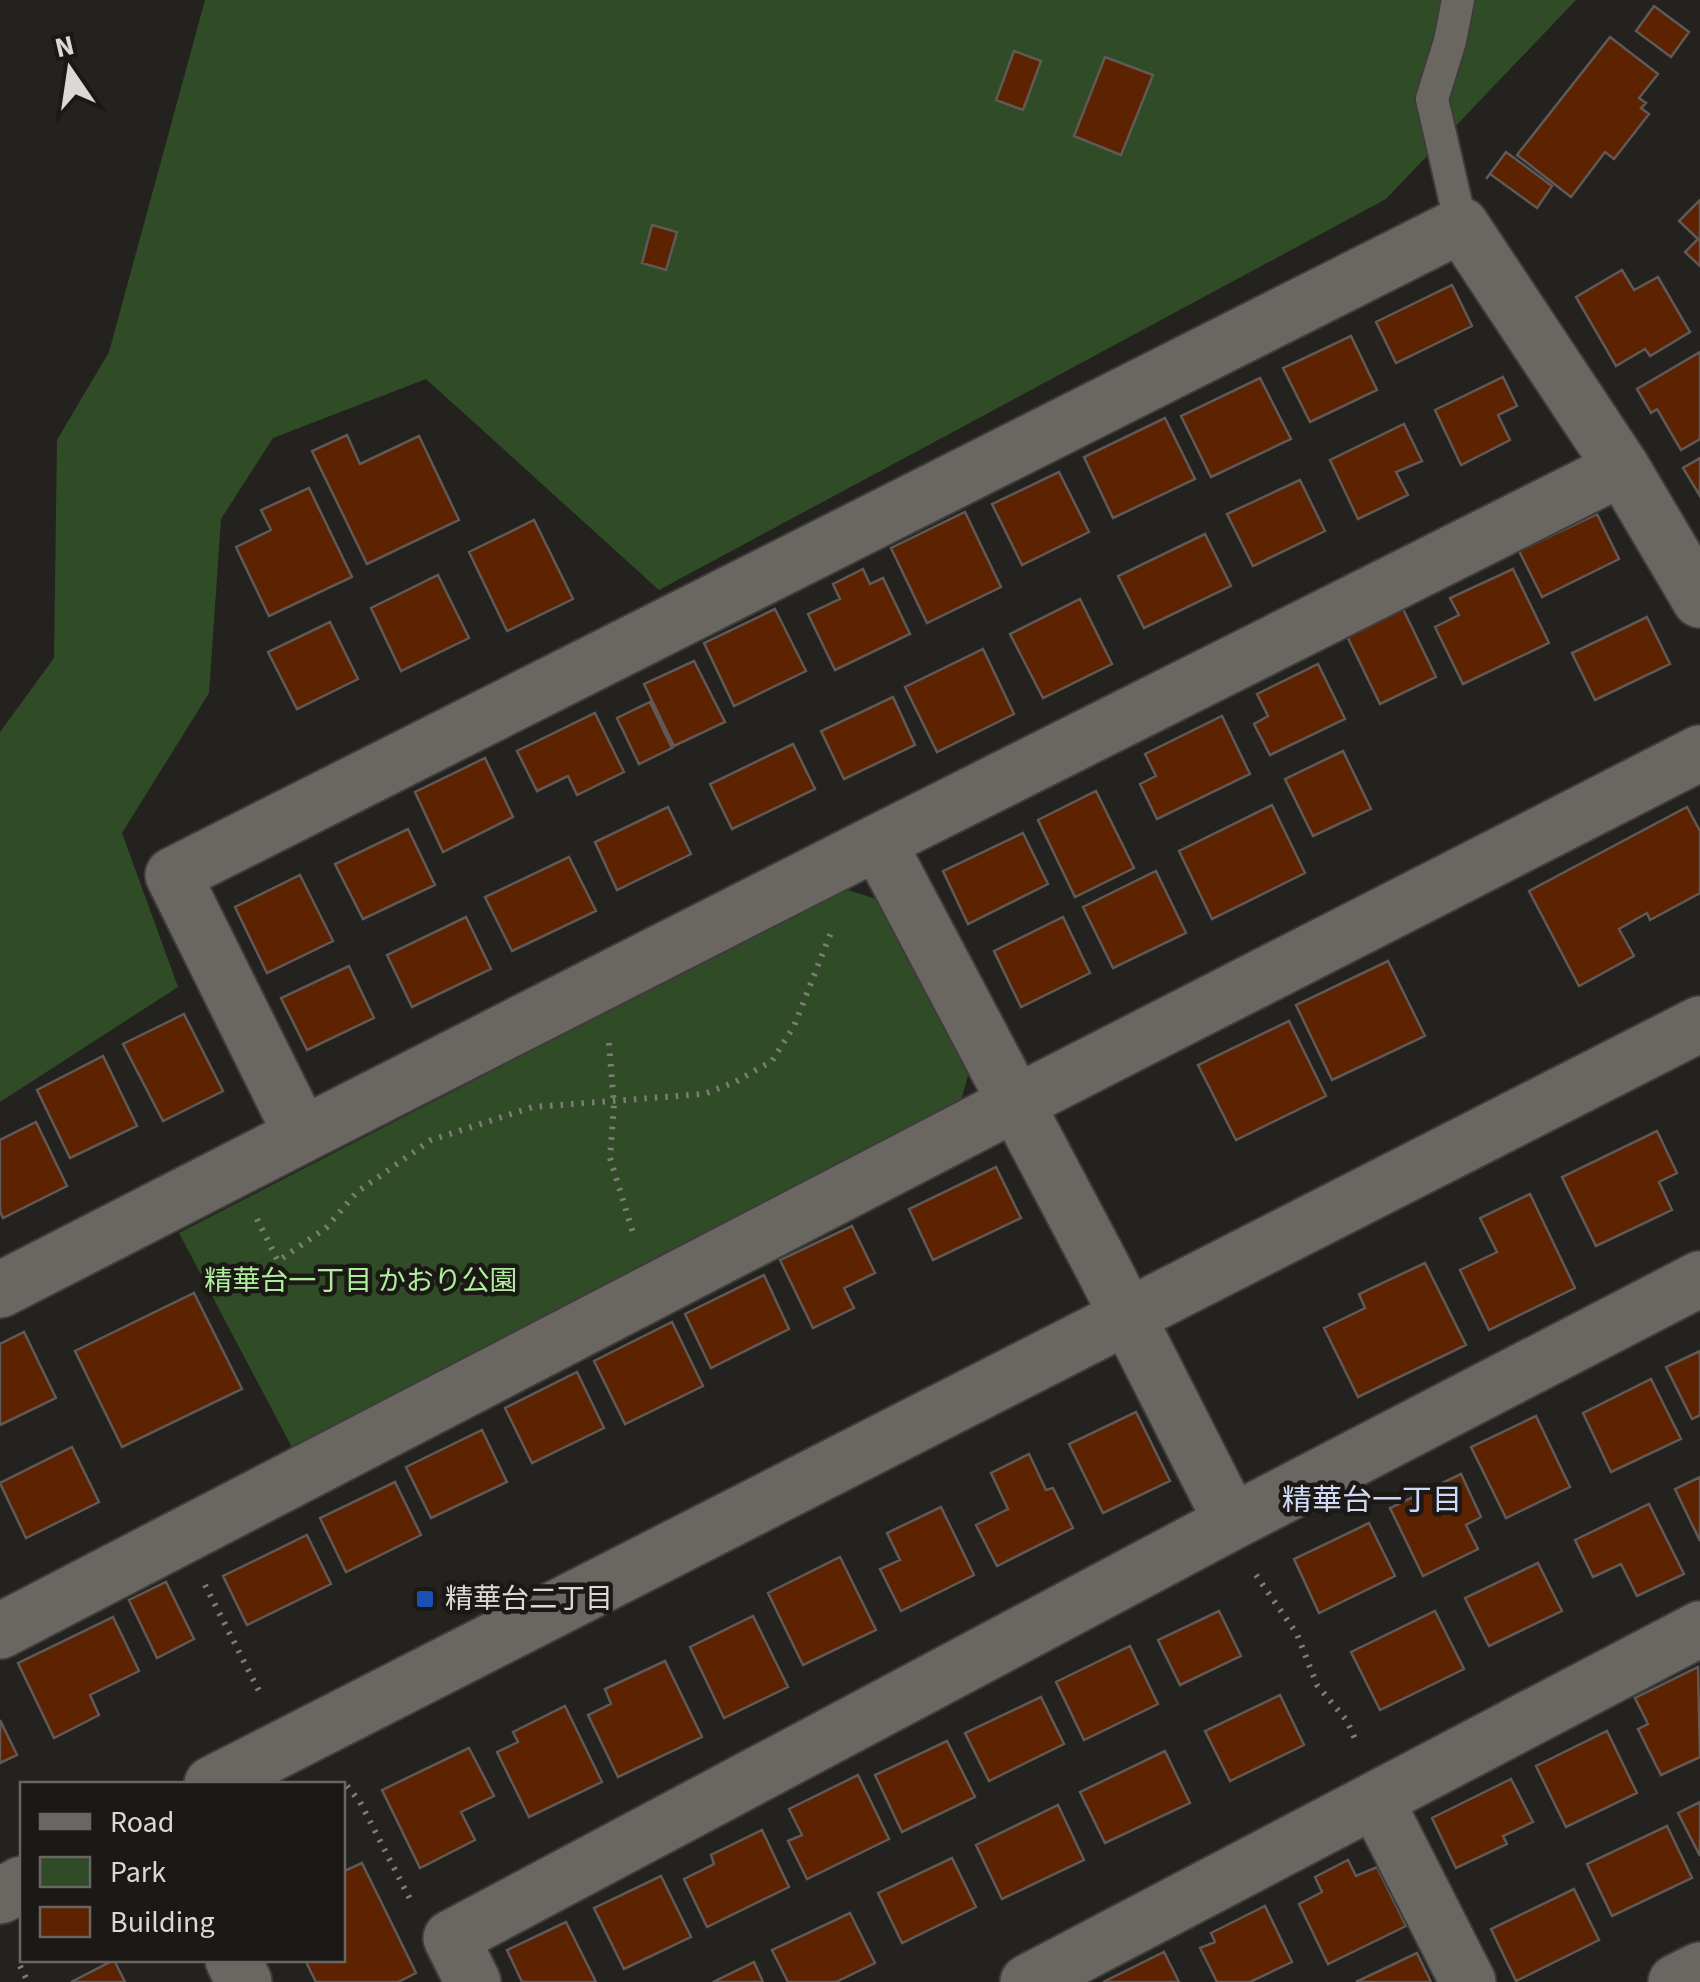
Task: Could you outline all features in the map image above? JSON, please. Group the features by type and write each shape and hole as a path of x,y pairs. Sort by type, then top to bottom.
{"street":[{"path":"302,1136 173,875 1462,225 1622,468 1700,600"},
{"path":"0,1290 1622,468"},
{"path":"0,1632 1014,1104 1700,753"},
{"path":"878,842 1232,1522"},
{"path":"216,1782 1700,1024"},
{"path":"462,1960 1232,1522 1700,1279"},
{"path":"1028,1982 1700,1629"},
{"path":"1376,1801 1468,1982"},
{"path":"1676,1982 1700,1970"}],"lane":[{"path":"1458,0 1432,99 1462,225"}],"path":[{"path":"233,1172 278,1261 326,1228 357,1192 431,1140 533,1107 704,1094 735,1082 772,1061 794,1026 836,919"},
{"path":"598,985 608,1030 614,1099 610,1158 638,1244"},
{"path":"1232,1522 1259,1582 1298,1634 1317,1685 1347,1721 1368,1764 1376,1801"},
{"path":"182,1540 263,1699"},
{"path":"347,1786 360,1802 428,1935 462,1960"},
{"path":"20,1966 28,1982"}],"green space":[{"path":"205,0 1576,0 1386,199 659,590 426,379 273,438 221,519 209,693 122,833 178,987 0,1102 0,732 54,658 57,440 109,352"},
{"name":"精華台一丁目 かおり公園","path":"845,889 879,900 969,1072 959,1108 297,1457 179,1233"}],"building":[{"path":"1654,6 1689,32 1671,57 1636,31"},
{"path":"1610,37 1658,74 1639,98 1646,103 1641,108 1649,114 1614,159 1605,152 1571,197 1517,155"},
{"path":"1014,51 1041,61 1023,110 996,100"},
{"path":"1105,57 1153,75 1121,155 1074,136"},
{"path":"1506,152 1552,186 1537,208 1490,174 1486,179"},
{"path":"1700,200 1700,266 1685,252 1698,239 1679,221"},
{"path":"652,225 677,232 666,270 642,263"},
{"path":"1622,270 1634,290 1658,277 1690,332 1650,356 1645,349 1616,366 1576,297"},
{"path":"1452,285 1472,326 1396,363 1376,322"},
{"path":"1351,336 1377,390 1310,422 1283,368"},
{"path":"1700,352 1700,439 1681,450 1657,409 1651,413 1637,389"},
{"path":"1503,377 1517,406 1498,415 1510,440 1461,465 1435,410"},
{"path":"1260,378 1291,439 1211,477 1181,416"},
{"path":"1165,418 1195,479 1113,518 1084,457"},
{"path":"1404,424 1422,461 1396,472 1408,495 1358,519 1330,460"},
{"path":"347,435 360,464 419,436 459,520 367,564 312,451"},
{"path":"1700,458 1700,496 1683,468"},
{"path":"1059,472 1089,532 1022,565 992,504"},
{"path":"1300,480 1325,531 1253,566 1227,514"},
{"path":"309,488 352,577 269,616 236,547 271,530 261,510"},
{"path":"965,512 1001,587 927,623 891,548"},
{"path":"1597,514 1619,559 1542,597 1519,551"},
{"path":"534,520 573,599 507,631 469,552"},
{"path":"1205,534 1231,586 1144,628 1118,576"},
{"path":"863,569 870,584 883,578 910,634 835,670 808,614 840,599 833,584"},
{"path":"1513,569 1549,643 1463,684 1435,627 1459,615 1450,598"},
{"path":"438,575 469,638 401,671 371,608"},
{"path":"1080,599 1112,664 1043,698 1010,634"},
{"path":"775,609 806,671 734,706 704,643"},
{"path":"1403,609 1436,677 1380,704 1347,636"},
{"path":"1647,617 1670,664 1595,700 1572,653"},
{"path":"330,622 358,679 297,709 268,652"},
{"path":"983,649 1014,714 937,752 905,687"},
{"path":"694,661 725,722 674,746 644,684"},
{"path":"1318,664 1345,719 1270,755 1254,724 1268,716 1257,694"},
{"path":"893,697 915,745 844,779 821,731"},
{"path":"650,702 672,748 639,764 617,718"},
{"path":"595,713 624,772 577,795 568,776 537,791 517,751"},
{"path":"1222,716 1250,774 1157,819 1140,784 1156,776 1145,754"},
{"path":"793,744 815,789 732,829 710,784"},
{"path":"1343,751 1371,809 1313,836 1285,779"},
{"path":"485,758 513,817 443,852 415,792"},
{"path":"1096,791 1134,868 1075,897 1038,820"},
{"path":"1272,805 1305,873 1212,919 1179,851"},
{"path":"668,807 691,854 617,890 595,842"},
{"path":"1687,807 1700,831 1700,893 1650,920 1647,913 1619,929 1634,956 1579,986 1529,891"},
{"path":"408,829 435,885 363,919 335,864"},
{"path":"1023,833 1048,884 968,924 943,871"},
{"path":"569,857 596,911 512,951 485,897"},
{"path":"1156,871 1186,933 1113,968 1083,907"},
{"path":"300,875 333,941 267,973 235,907"},
{"path":"466,917 491,969 412,1007 387,955"},
{"path":"1063,917 1090,973 1021,1007 994,951"},
{"path":"1388,961 1425,1036 1332,1080 1296,1005"},
{"path":"349,966 374,1018 307,1050 281,998"},
{"path":"184,1014 223,1091 163,1121 123,1044"},
{"path":"1289,1021 1326,1096 1236,1140 1198,1065"},
{"path":"103,1056 137,1126 70,1158 37,1090"},
{"path":"36,1122 67,1186 3,1218 0,1140"},
{"path":"1657,1131 1677,1173 1659,1182 1672,1210 1596,1246 1562,1177"},
{"path":"996,1167 1021,1218 933,1260 909,1209"},
{"path":"1530,1194 1575,1288 1489,1330 1460,1270 1497,1252 1480,1218"},
{"path":"852,1226 875,1273 844,1288 854,1308 813,1328 780,1260"},
{"path":"1425,1263 1466,1345 1358,1397 1324,1328 1365,1308 1359,1294"},
{"path":"764,1275 789,1329 711,1368 685,1314"},
{"path":"194,1293 242,1389 122,1447 75,1351"},
{"path":"672,1322 703,1386 625,1424 594,1361"},
{"path":"24,1332 56,1398 0,1425 0,1344"},
{"path":"1700,1351 1700,1415 1692,1419 1666,1367"},
{"path":"577,1372 604,1428 532,1463 505,1408"},
{"path":"1651,1379 1681,1439 1611,1472 1583,1413"},
{"path":"1136,1412 1170,1481 1103,1513 1069,1444"},
{"path":"1536,1416 1570,1487 1506,1518 1471,1447"},
{"path":"482,1430 507,1482 431,1518 406,1467"},
{"path":"72,1447 99,1502 26,1538 0,1483"},
{"path":"1029,1454 1046,1490 1053,1488 1073,1528 997,1566 976,1525 1008,1509 991,1473"},
{"path":"1461,1474 1481,1517 1466,1525 1478,1549 1423,1576 1390,1508"},
{"path":"1700,1477 1700,1541 1675,1489"},
{"path":"395,1482 421,1535 346,1572 320,1518"},
{"path":"1649,1504 1684,1574 1637,1596 1621,1564 1593,1577 1575,1540"},
{"path":"941,1507 974,1575 901,1611 880,1569 900,1560 887,1533"},
{"path":"1369,1523 1395,1576 1319,1613 1294,1559"},
{"path":"307,1535 331,1584 247,1625 223,1576"},
{"path":"840,1557 876,1630 803,1665 768,1593"},
{"path":"1538,1563 1562,1611 1489,1646 1465,1598"},
{"path":"166,1582 194,1639 157,1658 129,1600"},
{"path":"1219,1611 1241,1656 1180,1685 1158,1640"},
{"path":"1435,1611 1464,1669 1380,1710 1351,1652"},
{"path":"753,1616 788,1687 724,1718 690,1647"},
{"path":"113,1617 139,1671 90,1695 99,1715 54,1738 18,1663"},
{"path":"1130,1646 1158,1704 1084,1740 1056,1682"},
{"path":"665,1661 702,1737 618,1777 588,1715 611,1704 605,1689"},
{"path":"1698,1667 1700,1757 1661,1775 1638,1729 1648,1724 1635,1698"},
{"path":"1280,1695 1304,1745 1230,1781 1205,1731"},
{"path":"1041,1697 1064,1744 989,1781 965,1733"},
{"path":"565,1706 602,1782 529,1817 497,1752 518,1742 513,1732"},
{"path":"0,1720 17,1755 0,1763"},
{"path":"1607,1731 1637,1793 1566,1827 1536,1766"},
{"path":"947,1741 975,1797 902,1832 875,1775"},
{"path":"469,1748 494,1796 461,1812 475,1840 420,1868 382,1790"},
{"path":"1165,1751 1190,1803 1105,1843 1080,1792"},
{"path":"858,1775 889,1839 807,1879 788,1841 802,1835 789,1809"},
{"path":"1511,1779 1533,1822 1503,1836 1507,1844 1456,1868 1432,1818"},
{"path":"1700,1802 1700,1856 1678,1813"},
{"path":"1058,1805 1084,1860 1002,1899 976,1845"},
{"path":"1667,1826 1692,1878 1612,1916 1587,1864"},
{"path":"762,1830 789,1887 707,1927 684,1879 714,1864 711,1855"},
{"path":"952,1858 976,1907 902,1943 878,1893"},
{"path":"1348,1860 1356,1876 1377,1867 1406,1926 1328,1964 1299,1904 1322,1892 1315,1877"},
{"path":"362,1863 416,1973 398,1982 316,1982 306,1962 345,1962 345,1871"},
{"path":"661,1876 691,1937 624,1969 594,1908"},
{"path":"1574,1889 1599,1940 1516,1981 1491,1929"},
{"path":"1265,1906 1292,1962 1250,1982 1217,1982 1200,1948 1215,1942 1211,1933"},
{"path":"850,1913 875,1963 836,1982 788,1982 772,1950"},
{"path":"566,1922 596,1982 522,1982 507,1950"},
{"path":"1164,1952 1179,1982 1103,1982"},
{"path":"1417,1953 1431,1982 1356,1982"},
{"path":"115,1962 125,1982 71,1982"},
{"path":"754,1962 763,1982 713,1982"}],"place":[{"name":"精華台二丁目","path":"425,1599"}],"district":[{"name":"精華台一丁目","path":"1372,1500"}]}
